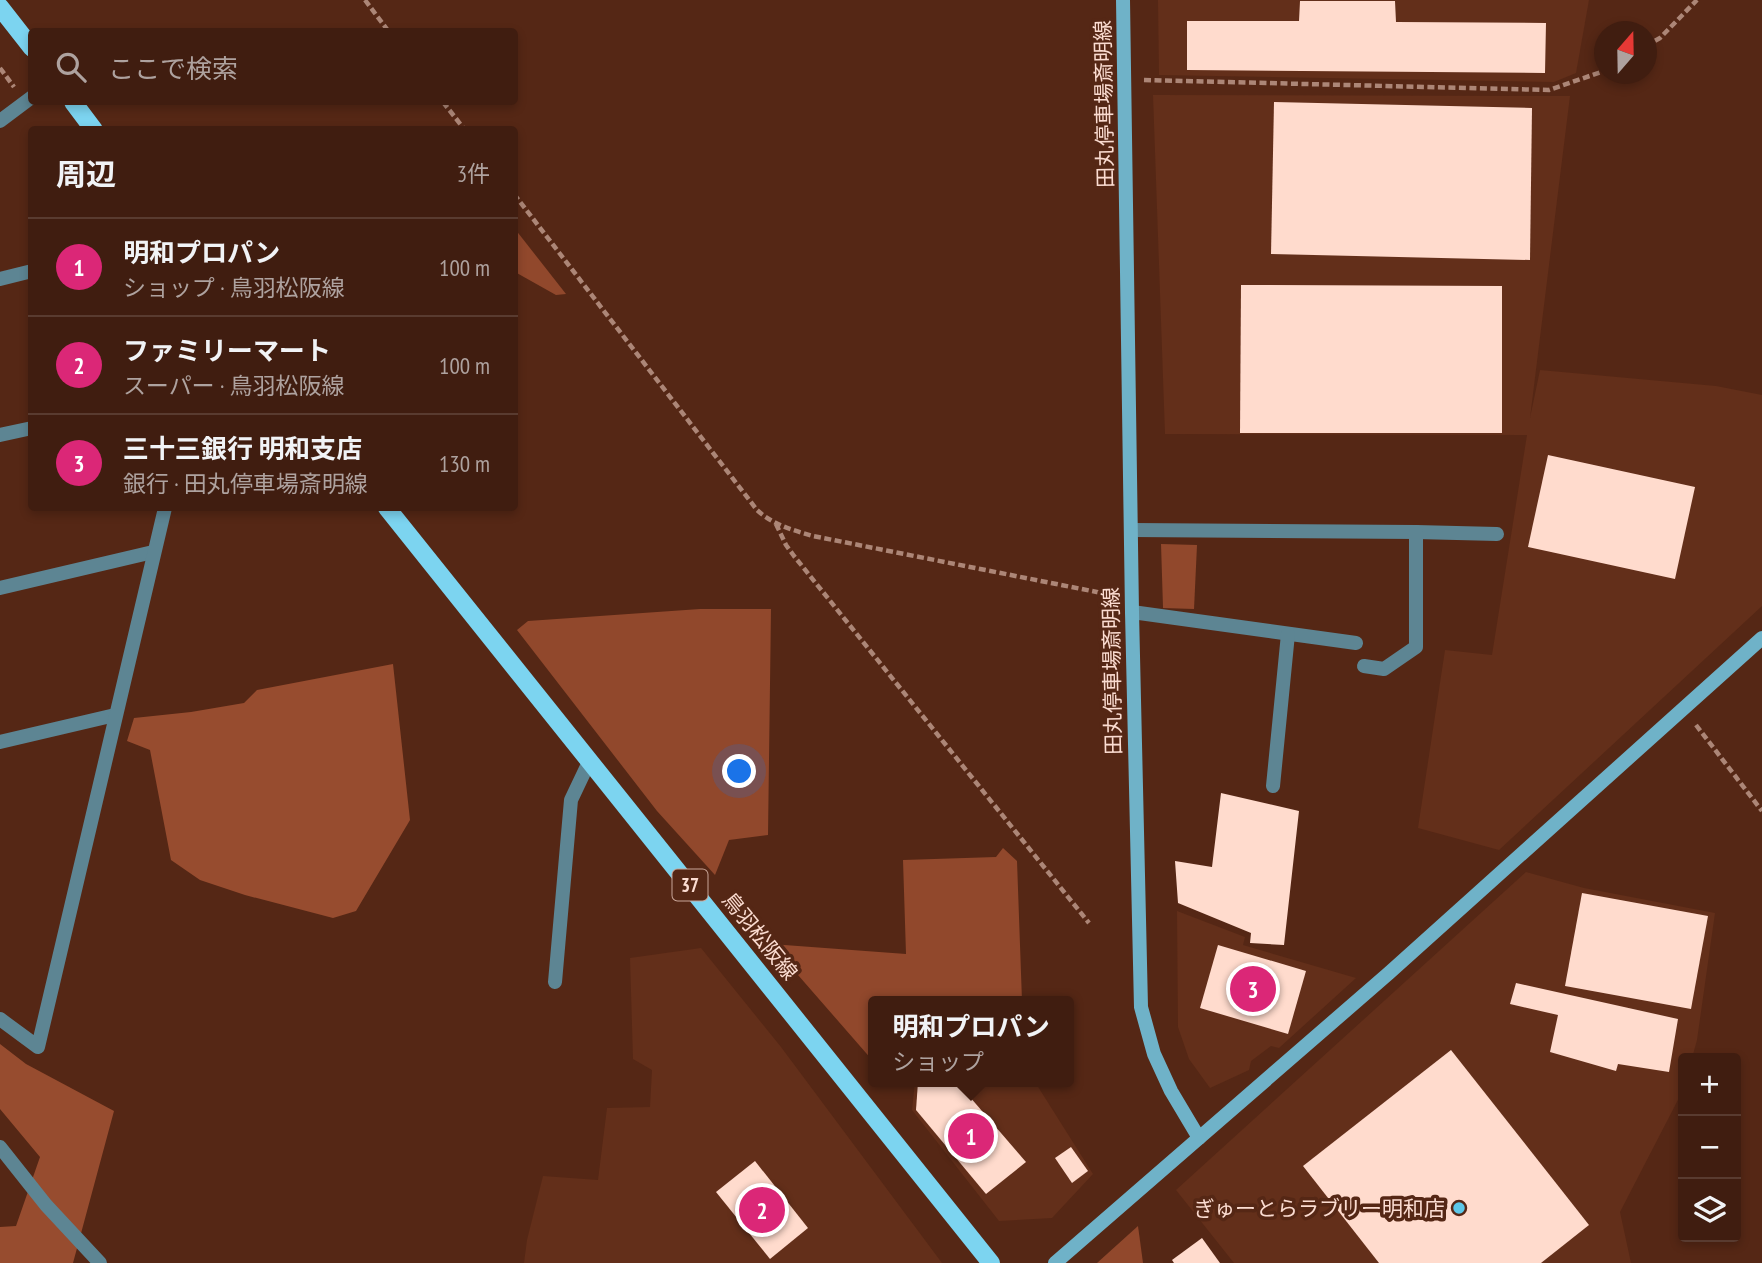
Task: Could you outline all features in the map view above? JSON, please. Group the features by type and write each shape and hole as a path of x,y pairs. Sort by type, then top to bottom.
{"main road":[{"name":"田丸停車場斎明線","path":"1123,0 1141,1007 1154,1054 1171,1091 1199,1138"},
{"path":"0,7 28,43"},
{"path":"75,105 91,126"},
{"name":"鳥羽松阪線","path":"389,511 991,1263"},
{"path":"1055,1263 1389,973 1762,638"}],"street":[{"path":"0,121 28,100"},
{"path":"0,279 28,272"},
{"path":"0,435 28,429"},
{"path":"0,1019 38,1047 164,511"},
{"path":"1132,530 1497,534"},
{"path":"1364,666 1384,669 1416,647 1416,532"},
{"path":"0,588 153,552"},
{"path":"1132,606 1288,634 1356,643"},
{"path":"1273,786 1288,634"},
{"path":"0,742 116,715"},
{"path":"555,982 571,800 590,760"},
{"path":"0,1147 46,1205 100,1263"}],"path":[{"path":"365,0 387,28"},
{"path":"1657,40 1697,0"},
{"path":"1125,80 1549,90 1594,75"},
{"path":"445,105 462,126"},
{"path":"518,199 757,510 775,523 813,536 1132,606"},
{"path":"775,523 786,545 1089,923"},
{"path":"1683,708 1762,811"}],"shaded area":[{"path":"1158,0 1589,0 1576,73 1554,82 1159,75"},
{"path":"1153,95 1570,96 1530,418 1540,370 1716,386 1762,395 1762,606 1499,850 1418,828 1445,650 1492,655 1527,435 1165,434"},
{"path":"518,233 566,294 556,295 518,274"},
{"path":"1161,544 1197,545 1194,609 1163,608"},
{"path":"700,609 771,609 768,835 729,840 715,875 657,811 517,630 528,621"},
{"path":"393,664 410,820 356,911 333,918 245,895 200,880 171,860 150,750 127,741 134,718 244,703 257,690"},
{"path":"1003,848 1017,861 1022,996 868,996 868,1055 771,944 906,954 903,860 996,857"},
{"path":"1526,872 1584,888 1715,913 1693,1053 1678,1053 1678,1100 1620,1212 1631,1263 1234,1263 1176,1190"},
{"path":"1177,911 1245,937 1243,945 1356,978 1279,1048 1271,1046 1251,1061 1249,1070 1210,1088 1189,1059 1178,1027"},
{"path":"701,948 781,1047 942,1263 524,1263 543,1176 598,1180 607,1108 650,1107 652,1070 633,1059 630,958"},
{"path":"0,1044 26,1064 114,1111 73,1263 0,1263 0,1227 16,1226 40,1157 0,1109"},
{"path":"914,1087 1038,1087 1093,1174 1052,1218 999,1221 912,1110"},
{"path":"1138,1226 1143,1263 1097,1263"}],"building":[{"path":"1300,1 1395,1 1396,22 1546,23 1545,73 1187,70 1187,21 1299,21"},
{"path":"1274,102 1532,108 1530,260 1271,254"},
{"path":"1241,285 1502,286 1502,433 1240,433"},
{"path":"1548,455 1695,487 1675,579 1528,547"},
{"path":"1221,793 1299,811 1284,945 1250,943 1251,933 1178,903 1175,861 1212,867"},
{"path":"1582,893 1708,916 1691,1009 1565,986"},
{"path":"1218,945 1306,971 1288,1034 1200,1008"},
{"path":"1516,983 1678,1019 1669,1072 1618,1064 1616,1071 1550,1052 1558,1015 1510,1004"},
{"name":"ぎゅーとらラブリー明和店","path":"1451,1050 1589,1225 1541,1263 1379,1263 1303,1166"},
{"path":"918,1087 961,1087 1026,1162 986,1194 916,1110"},
{"path":"1071,1147 1088,1171 1072,1183 1055,1158"},
{"path":"755,1161 808,1228 770,1259 716,1192"},
{"path":"1202,1238 1220,1263 1174,1263 1172,1260"}],"place":[{"name":"三十三銀行 明和支店","path":"1253,989"},
{"name":"明和プロパン","path":"971,1136"},
{"name":"ぎゅーとらラブリー明和店","path":"1459,1208"},
{"name":"ファミリーマート","path":"762,1210"}]}
